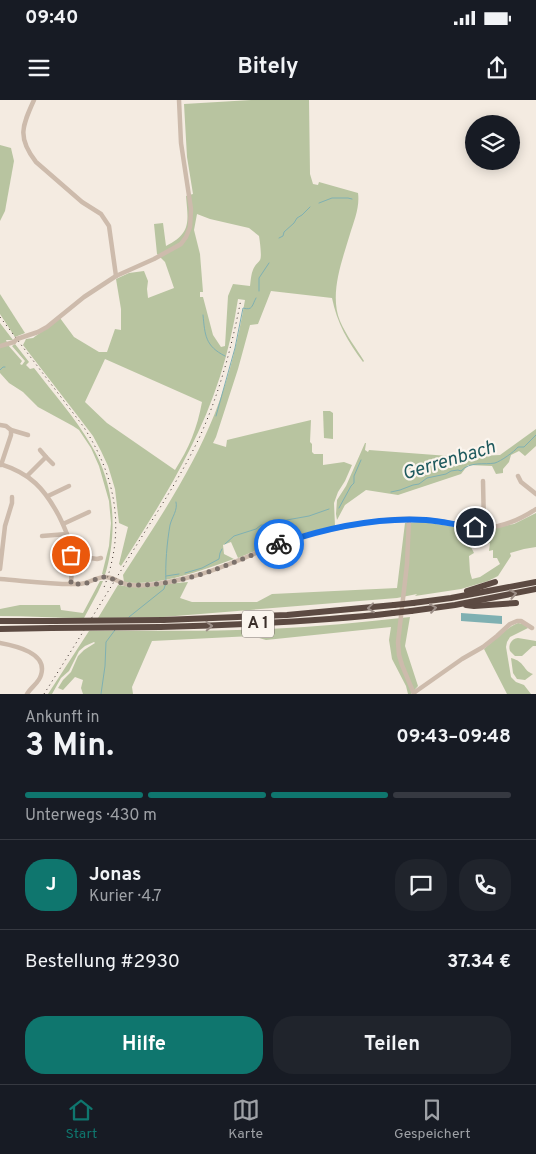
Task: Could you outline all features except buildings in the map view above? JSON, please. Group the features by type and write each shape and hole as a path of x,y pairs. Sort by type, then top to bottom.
{"highway":[{"path":"451,598 494,582"},
{"name":"A 1","path":"161,624 394,606 451,598 536,582"},
{"name":"A 1","path":"0,622 53,625 277,623 411,611 536,589"},
{"path":"454,604 474,606 516,603"},
{"name":"A 1","path":"0,629 53,625"}],"street":[{"path":"34,100 27,114 23,142 36,162 82,202 101,214 109,226 116,276"},
{"path":"0,346 38,332 84,297 116,276 154,259 181,244 190,227 191,206 181,144 179,100"},
{"path":"0,425 28,435"},
{"path":"10,430 11,435 1,464 27,476 48,496 69,539 71,584"},
{"path":"40,450 54,464"},
{"path":"27,476 46,457"},
{"path":"518,476 525,486 536,494"},
{"path":"483,481 484,527"},
{"path":"48,496 69,486"},
{"path":"0,569 3,526 12,503 12,497"},
{"path":"0,579 85,584 104,577 129,585 171,581 213,571 279,544 308,535 380,521 409,519 484,527 498,526 511,522 536,509"},
{"path":"63,524 89,512"},
{"path":"409,519 407,564 398,642 402,666 414,693 462,658 482,647 510,624 516,621 522,622 532,628"},
{"path":"42,536 67,534"},
{"path":"71,555 101,558"},
{"path":"0,643 29,652 38,658 42,664 40,677 27,694"}],"green space":[{"path":"251,100 309,100 310,174 313,184 318,185 319,182 358,193 355,219 340,266 336,300 340,321 364,361 348,340 337,316 332,298 271,291 258,324 250,325 238,369 213,443 226,447 227,440 311,420 310,442 312,444 312,452 314,454 323,454 323,465 344,462 352,465 334,503 335,526 288,537 238,558 231,542 223,545 224,554 234,559 166,580 137,583 124,582 123,575 173,497 206,435 229,371 245,300 238,299 226,358 198,433 165,495 121,566 119,564 128,527 119,523 115,489 108,466 93,436 23,345 26,339 33,338 60,318 74,337 99,352 107,352 115,329 121,330 121,309 116,279 129,273 144,271 148,281 148,298 174,288 165,262 157,254 154,224 163,223 166,246 180,236 186,226 186,196 193,194 187,157 184,104","holes":["197,214 249,228 259,236 261,258 255,265 250,286 233,284 228,296 225,346 221,347 213,335 203,297 200,297 200,292 203,292 200,254 194,230","105,359 202,402 192,438 175,470 107,423 85,402"]},
{"path":"0,145 11,148 14,161 5,211 0,221"},
{"path":"0,294 25,333 15,337 0,314"},
{"path":"0,323 13,340 6,340 22,361 20,364 22,365 25,361 12,346 15,344 29,362 26,365 30,369 34,368 64,405 99,460 109,492 113,525 112,542 105,575 102,574 109,546 111,523 109,501 99,466 91,448 79,430 38,407 0,373"},
{"path":"323,411 333,413 333,439 324,438"},
{"path":"536,429 536,446 525,456 519,451 511,455 509,462 503,469 503,473 496,474 492,466 468,465 461,474 398,495 366,490 345,505 337,520 337,500 346,486 365,443 365,450 368,452 369,450 462,457 500,455"},
{"path":"536,513 536,547 510,553 511,556 498,576 461,589 397,598 163,617 98,618 118,585 131,587 188,582 180,598 192,602 257,602 272,594 397,588 405,523 422,522 487,529 514,524","holes":["490,543 489,551 493,550 493,558 497,558 500,564 480,577 472,579 469,556 474,553 471,547"]},
{"path":"100,581 103,581 84,618 0,616 0,609 20,605 60,605 61,610 83,613"},
{"path":"410,617 405,646 418,686 411,694 408,694 406,686 392,659 389,640 391,627 266,640 252,636 152,641 132,687 133,694 83,694 81,688 83,680 75,677 63,690 58,688 71,672 78,656 94,642 79,651 69,671 61,678 52,694 48,694 89,631 269,629 322,626"},
{"path":"518,623 524,624 528,628 510,637 507,642 506,647 511,677 516,682 524,685 531,694 507,694 484,649 505,631"},
{"path":"518,638 536,641 536,646 533,646 522,656 515,656 509,647 512,641"},
{"path":"511,658 522,664 533,674 525,680 517,679 513,673"}],"water":[{"path":"461,613 502,616 502,624 461,621"}],"waterway":[{"path":"319,203 332,198 352,199"},
{"path":"279,238 310,207"},
{"path":"259,291 259,278 269,263"},
{"path":"216,416 235,348 243,308 249,309 256,298"},
{"path":"203,315 207,339 213,348 225,356"},
{"path":"0,370 5,367"},
{"name":"Gerrenbach","path":"391,492 419,484 427,478 451,471 461,471 473,465 495,463 518,447 524,447 536,435"},
{"path":"339,508 354,483 354,476 361,460"},
{"path":"129,617 164,589 169,532 176,502"},
{"name":"Gerrenbach","path":"225,544 234,536 256,529 261,525 309,516 329,509"},
{"name":"Gerrenbach","path":"185,573 202,568 219,559 222,549"},
{"name":"Gerrenbach","path":"166,576 179,574"},
{"path":"101,694 106,642 115,630"}],"railway":[{"path":"44,694 179,477 201,434 220,385 234,334 241,299"},
{"path":"0,317 83,426 104,465 110,485 116,526 110,568 103,590"}],"way so far":[{"path":"71,555 71,584 85,584 104,577 129,585 162,583 213,571 279,544"}],"route":[{"path":"279,544 337,528 388,520 427,520 475,527"}]}
